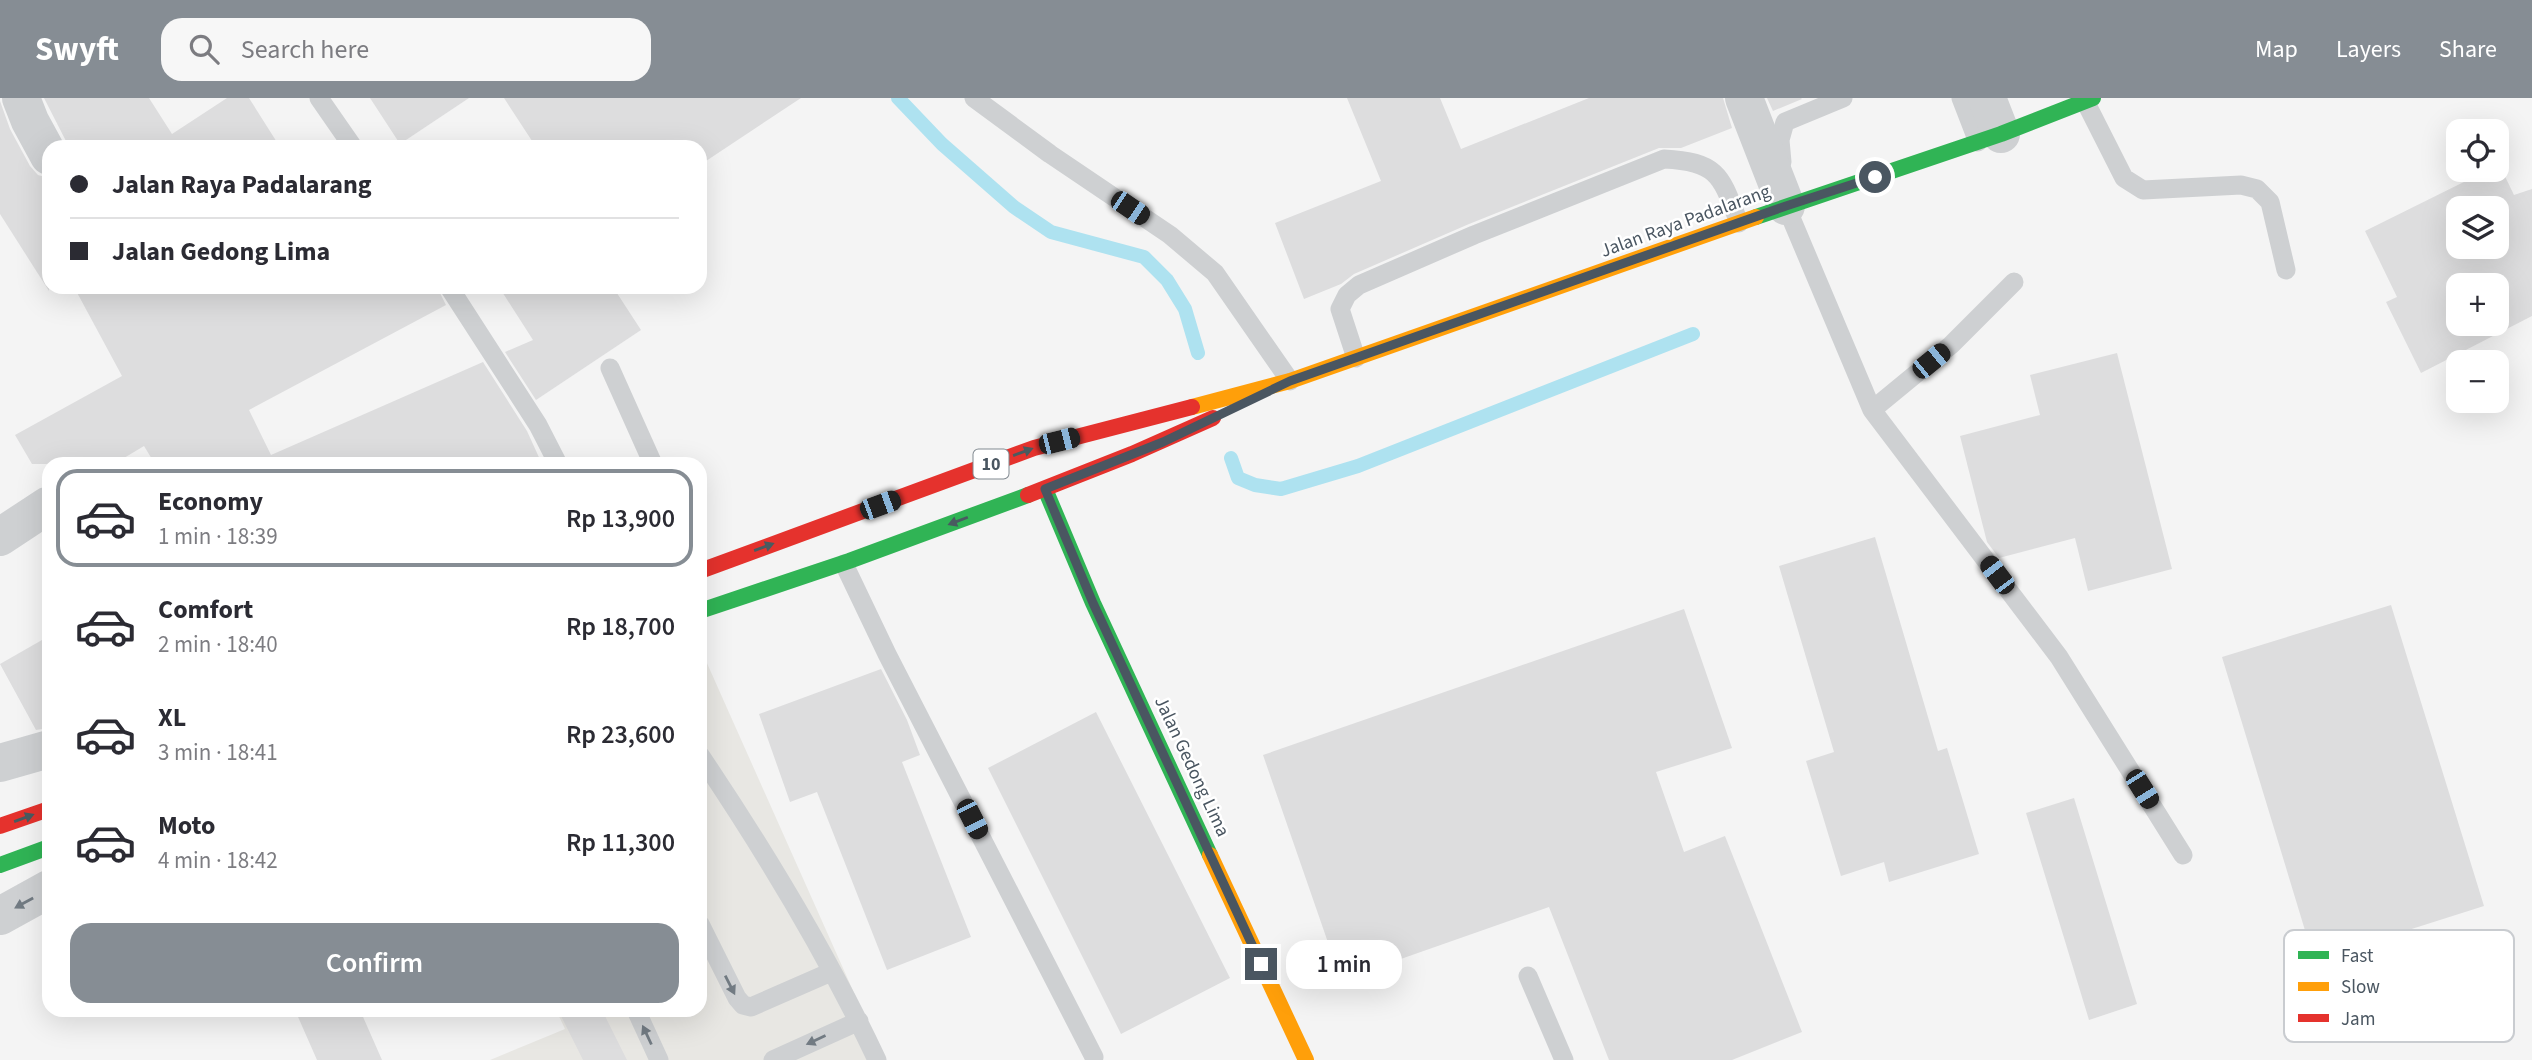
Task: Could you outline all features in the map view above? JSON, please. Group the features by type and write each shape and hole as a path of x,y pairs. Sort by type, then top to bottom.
{"main road":[{"name":"Jalan Raya Padalarang","path":"707,568 1034,448 1290,381 1989,138 2089,100"},
{"name":"Jalan Raya Padalarang","path":"707,609 844,564 1045,489 1163,442 1290,381"},
{"name":"Jalan Gedong Lima","path":"1045,489 1093,603 1306,1060"},
{"path":"0,826 42,811"},
{"path":"0,865 42,850"}],"street":[{"path":"21,98 42,143"},
{"path":"1744,98 1792,205"},
{"path":"1987,98 1989,138"},
{"path":"0,537 42,509"},
{"path":"0,763 42,751"},
{"path":"0,916 42,893"}],"lane":[{"path":"319,98 348,140"},
{"path":"974,98 1050,154 1170,235 1215,274 1290,381"},
{"path":"1843,98 1785,122 1780,140 1780,157 1792,205 1872,410 2059,657 2183,855"},
{"path":"1961,98 1989,138"},
{"path":"2089,100 2124,178 2136,187 2143,190 2241,185 2257,189 2270,202 2286,270"},
{"path":"1356,358 1340,309 1347,295 1359,285 1474,235 1664,159 1690,160 1710,169 1724,182 1740,223"},
{"path":"1872,410 1951,345 2014,282"},
{"path":"454,294 538,425 554,457"},
{"path":"610,368 650,457"},
{"path":"844,564 887,654 1094,1057"},
{"path":"707,765 739,812 859,1021 877,1060"},
{"path":"707,938 743,1005 751,1007 831,972"},
{"path":"1528,975 1564,1060"},
{"path":"639,1017 659,1060"},
{"path":"773,1060 859,1021"}],"shaded area":[{"path":"707,663 884,1060 490,1060 565,1029 559,1017 707,1017"}],"building":[{"path":"44,98 149,98 172,134 227,98 249,98 276,140 65,140"},
{"path":"370,98 469,98 406,140 397,140"},
{"path":"504,98 801,98 707,160 707,140 531,140"},
{"path":"1347,98 1440,98 1461,149 1589,98 1723,98 1732,128 1681,148 1659,148 1469,224 1304,299 1275,223 1381,181"},
{"path":"1767,98 1801,98 1802,99 1773,111"},
{"path":"0,101 10,129 30,166 42,176 42,280 0,214"},
{"path":"2464,182 2508,182 2514,195 2532,189 2532,316 2509,328 2509,273 2446,273 2446,336 2493,336 2466,350 2446,350 2446,360 2421,373 2386,302 2397,297 2365,231"},
{"path":"78,294 440,294 446,305 249,410 271,455 483,362 527,431 539,457 151,457 144,446 126,457 42,457 42,464 32,464 15,435 122,376"},
{"path":"503,294 618,294 641,330 536,400 505,352 533,340"},
{"path":"2117,353 2172,569 2088,591 2075,538 1999,558 1987,542 1960,436 2040,415 2030,375"},
{"path":"1875,537 1938,751 1947,748 1979,854 1889,882 1884,862 1841,876 1806,761 1834,752 1779,566"},
{"path":"2391,605 2484,906 2408,930 2305,930 2222,657"},
{"path":"1684,609 1732,748 1656,772 1684,852 1725,836 1802,1032 1732,1060 1609,1060 1549,907 1341,980 1263,755"},
{"path":"42,640 42,729 36,730 0,664"},
{"path":"881,669 907,720 920,755 902,762 971,937 887,970 817,792 790,802 759,714"},
{"path":"1096,712 1230,978 1121,1034 988,768"},
{"path":"2074,798 2137,1004 2089,1020 2026,813"},
{"path":"298,1017 363,1017 382,1060 317,1060"},
{"path":"562,1017 606,1017 627,1060 583,1060"}],"waterway":[{"path":"898,98 942,144 1014,207 1051,232 1144,257 1167,280 1185,309 1198,353"},
{"path":"1231,458 1238,478 1255,485 1281,489 1358,466 1693,334"}],"traffic: fast":[{"path":"1756,217 2001,134 2093,98"},
{"path":"1045,489 1093,603 1210,855"},
{"path":"707,609 849,561 1028,495"},
{"path":"0,865 42,850"}],"traffic: slow":[{"path":"1192,407 1290,381 1756,217"},
{"path":"1210,855 1306,1060"}],"traffic: jam":[{"path":"707,568 1034,448 1192,407"},
{"path":"1028,495 1132,454 1213,418"},
{"path":"0,826 42,811"}],"route":[{"path":"1261,964 1093,603 1045,489 1163,442 1290,381 1875,177"}]}
